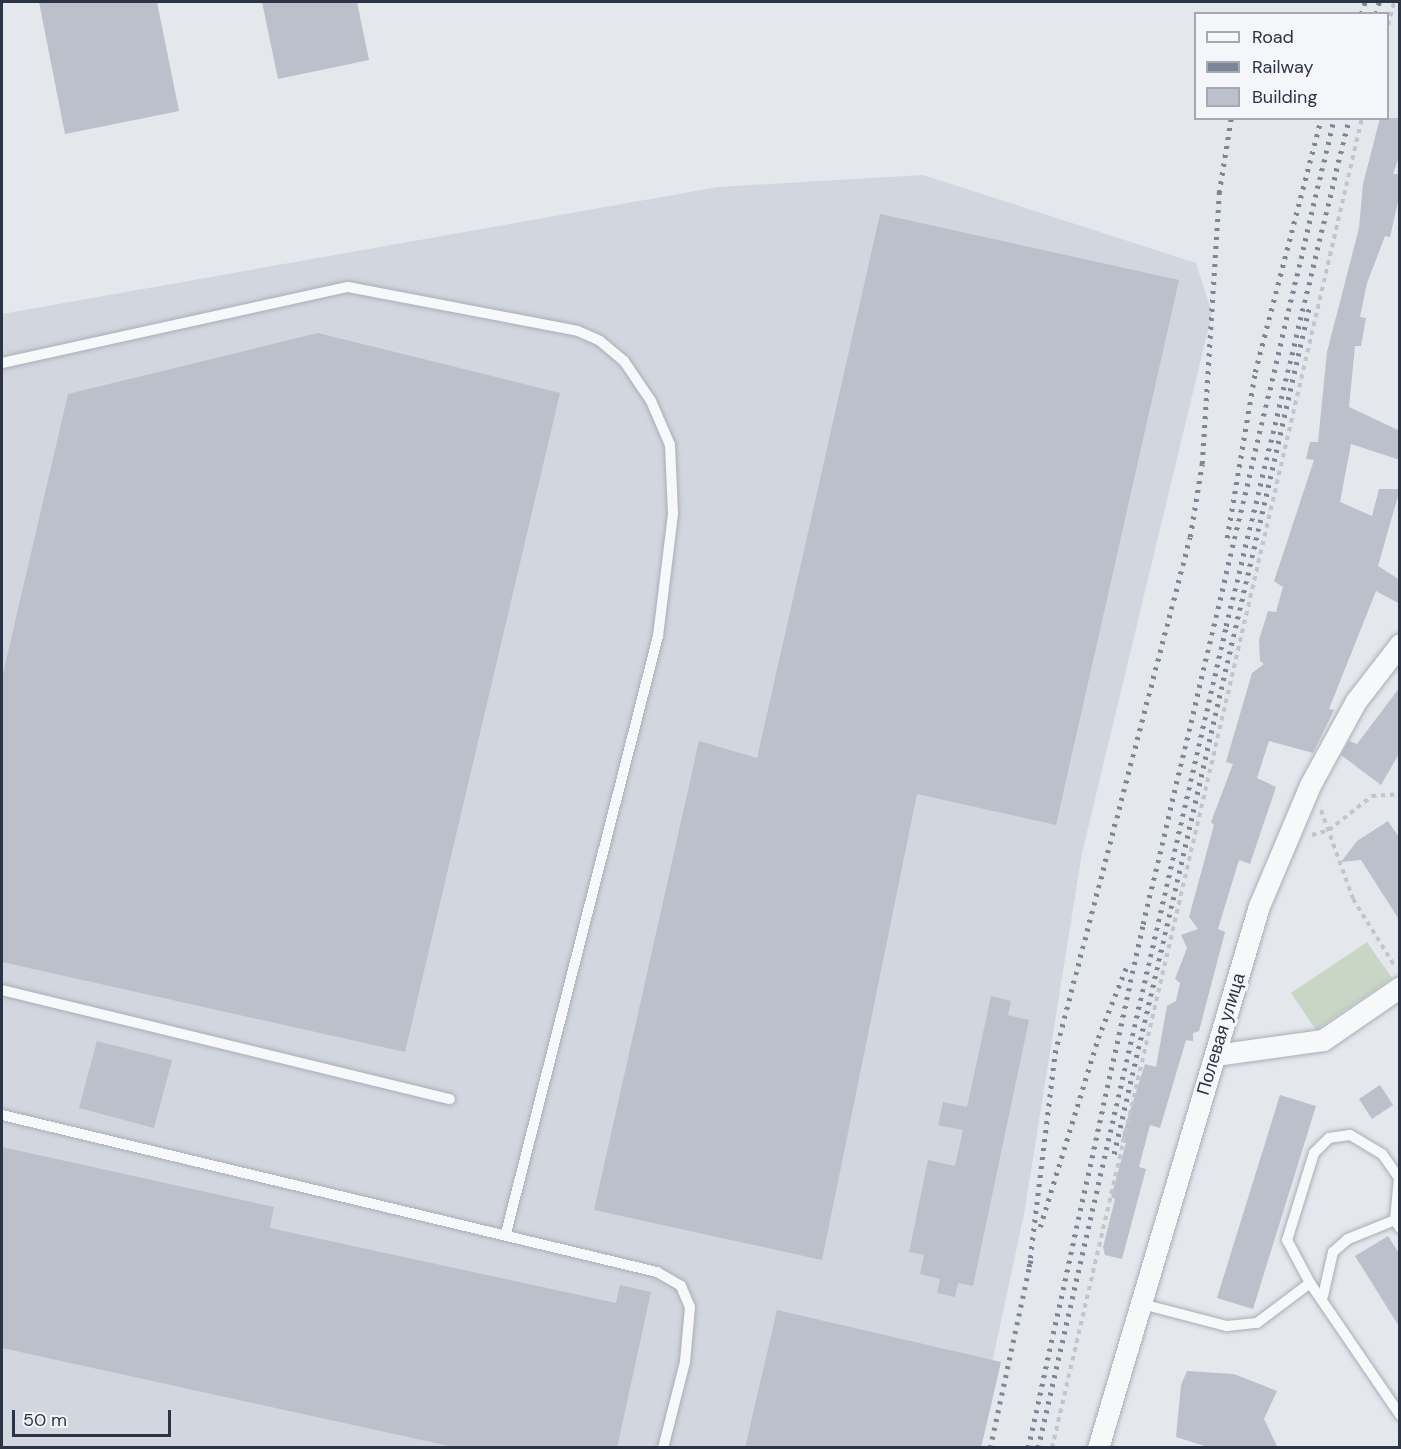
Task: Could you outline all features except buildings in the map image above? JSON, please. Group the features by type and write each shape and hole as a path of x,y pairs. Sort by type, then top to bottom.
{"street":[{"name":"Полевая улица","path":"1102,1446 1138,1303 1259,906 1310,785 1356,701 1400,644"},
{"path":"1215,1055 1323,1040 1400,987"}],"lane":[{"path":"2,363 348,287 578,331 600,341 624,361 651,400 670,445 673,514 658,636 506,1233"},
{"path":"2,990 450,1099"},
{"path":"2,1114 506,1233 657,1272 681,1286 690,1306 690,1332 663,1448"},
{"path":"1323,1296 1333,1252 1348,1239 1397,1224 1399,1178 1382,1154 1350,1135 1329,1138 1314,1153 1287,1240 1310,1283 1323,1296 1400,1415"},
{"path":"1138,1303 1227,1326 1257,1323 1310,1283"}],"path":[{"path":"1389,21 1394,2"},
{"path":"1052,1448 1362,120"},
{"path":"1310,785 1329,830 1353,899 1400,973"},
{"path":"1286,844 1329,830 1372,796 1400,794"}],"shaded area":[{"path":"923,175 1196,263 1212,313 1082,853 1024,1214 974,1447 2,1448 2,314 718,187"}],"green space":[{"path":"1367,942 1392,978 1316,1030 1291,993"}],"railway":[{"path":"1362,12 1365,2"},
{"path":"1376,12 1379,2"},
{"path":"1029,1267 1055,1053 1190,537 1202,464 1219,193 1231,120"},
{"path":"1227,538 1255,372 1320,120"},
{"path":"1028,1448 1143,924 1334,120"},
{"path":"1038,1448 1226,626 1349,120"},
{"path":"1114,1154 1309,309"},
{"path":"1040,1227 1098,1038 1128,963"},
{"path":"990,1448 1031,1259"}]}
